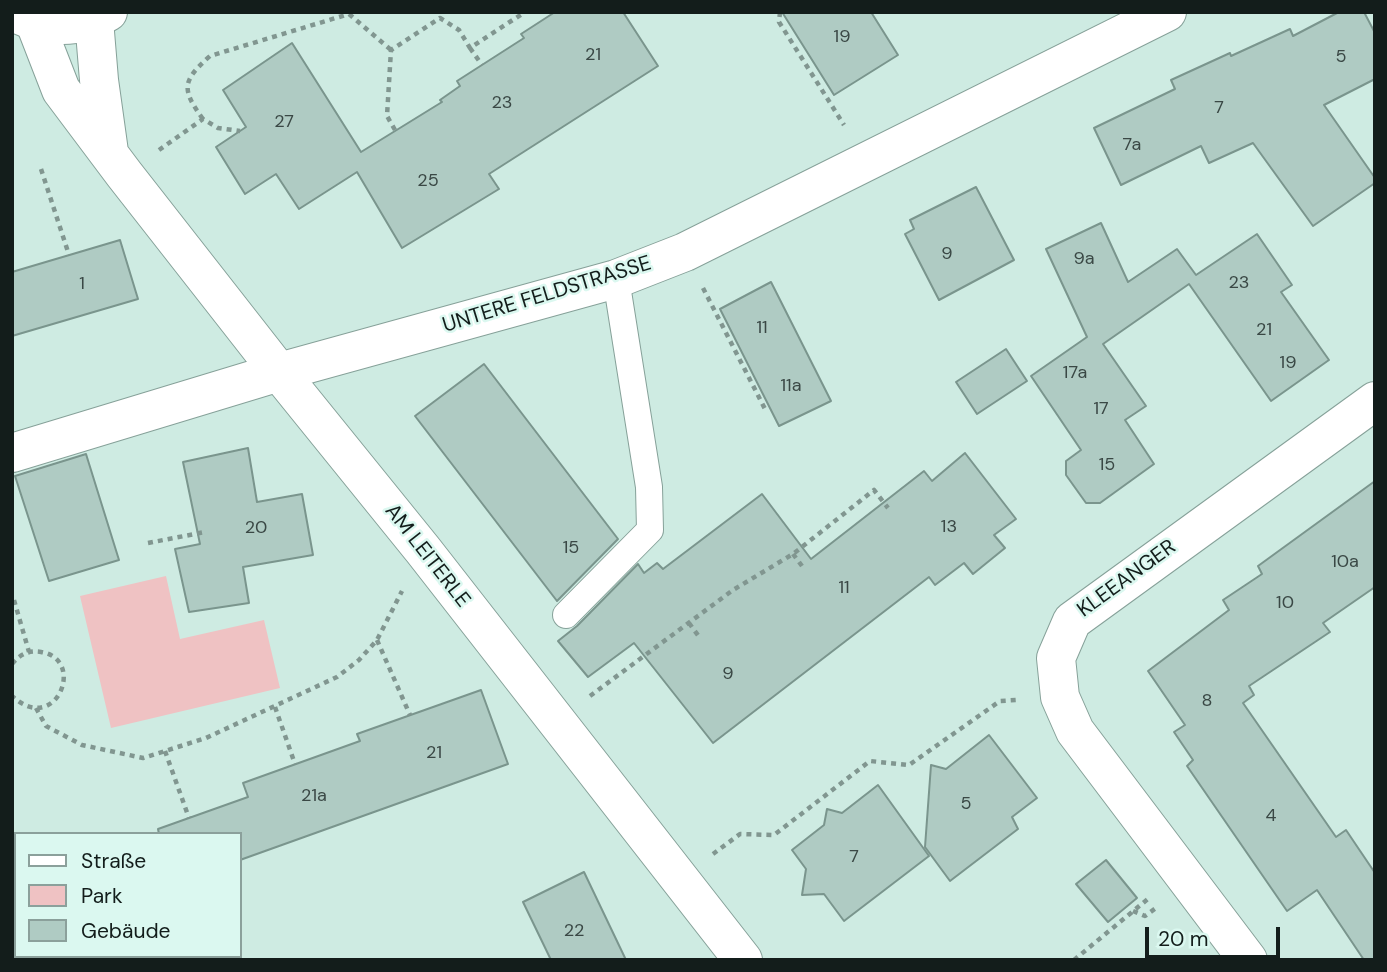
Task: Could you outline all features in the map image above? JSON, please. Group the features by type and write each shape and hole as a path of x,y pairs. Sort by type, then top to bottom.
{"street":[{"name":"UNTERE FELDSTRASSE","path":"12,453 279,372 616,279 685,252 1167,12"},
{"path":"24,18 65,27 101,16"},
{"name":"AM LEITERLE","path":"101,16 99,80 117,164"},
{"name":"AM LEITERLE","path":"24,18 61,90 117,164 279,372 424,550 743,960"},
{"name":"KLEEANGER","path":"1248,960 1074,731 1059,697 1056,658 1072,621 1375,401"}],"lane":[{"path":"566,615 650,530 649,487 616,279"}],"path":[{"path":"470,48 525,12"},
{"path":"780,12 779,22 867,162"},
{"path":"240,131 218,128 203,119 190,100 187,84 195,69 210,56 348,13 391,50"},
{"path":"391,50 440,18 459,30 482,65"},
{"path":"391,50 387,116 395,130"},
{"path":"117,164 203,119"},
{"path":"41,169 69,255"},
{"path":"685,252 765,409"},
{"path":"556,722 733,590 793,554 874,490 888,508"},
{"path":"148,543 205,532"},
{"path":"36,708 46,726 82,745 142,758 206,738 337,677 359,660 377,639 424,550"},
{"path":"793,554 802,566"},
{"path":"14,600 29,652"},
{"path":"689,623 701,638"},
{"path":"377,639 410,715"},
{"path":"12,664 20,655 29,652 47,653 62,667 64,676 60,695 46,706 27,707 12,696"},
{"path":"750,834 774,835 870,761 909,765 1000,701 1059,697"},
{"path":"275,707 295,764"},
{"path":"165,751 189,818"},
{"path":"1074,960 1143,903"}],"green space":[{"path":"166,576 180,639 264,620 280,688 111,728 80,596"}],"building":[{"path":"555,12 623,12 658,66 489,174 499,189 402,248 357,172 299,209 276,174 245,194 216,147 246,127 223,90 292,43 361,152 442,102 440,100 460,86 457,81 524,38 521,34"},
{"path":"782,12 871,12 898,55 834,95"},
{"path":"1339,12 1364,12 1375,33 1375,79 1324,105 1375,178 1375,183 1313,226 1253,143 1209,163 1201,146 1121,185 1094,128 1175,89 1171,80 1290,29 1293,36"},
{"path":"976,187 1014,260 939,300 905,234 914,229 910,220"},
{"path":"1101,223 1128,282 1177,249 1196,275 1257,234 1292,285 1281,292 1329,360 1271,401 1189,284 1103,344 1146,406 1125,420 1154,464 1100,503 1086,503 1066,475 1066,461 1081,450 1031,376 1087,337 1046,249"},
{"path":"120,240 138,299 12,336 12,272"},
{"path":"771,282 831,401 779,426 720,309"},
{"path":"1006,349 1027,381 977,414 956,382"},
{"path":"484,364 618,539 557,601 415,416"},
{"path":"248,448 257,502 302,494 313,555 243,567 249,603 189,612 175,549 200,544 183,462"},
{"path":"965,453 1016,519 994,535 1005,548 973,574 964,563 935,585 929,577 713,743 634,643 588,677 558,641 577,626 638,564 644,573 657,563 663,569 762,494 811,559 924,471 932,481"},
{"path":"86,454 119,560 49,581 15,476"},
{"path":"1375,481 1375,587 1323,623 1330,632 1249,686 1254,695 1243,703 1336,837 1346,830 1375,873 1375,960 1364,960 1317,890 1287,911 1187,766 1193,760 1174,732 1185,725 1148,671 1229,610 1223,600 1262,574 1258,566"},
{"path":"481,690 508,764 242,859 242,832 159,832 158,829 248,797 243,783 360,741 357,734"},
{"path":"989,735 1037,798 1012,817 1018,829 950,881 925,847 931,765 946,769"},
{"path":"878,785 929,856 844,921 824,894 802,895 806,869 792,850 824,825 827,809 842,813"},
{"path":"1106,860 1137,898 1108,922 1076,884"},
{"path":"584,872 626,960 551,960 523,902"}]}
